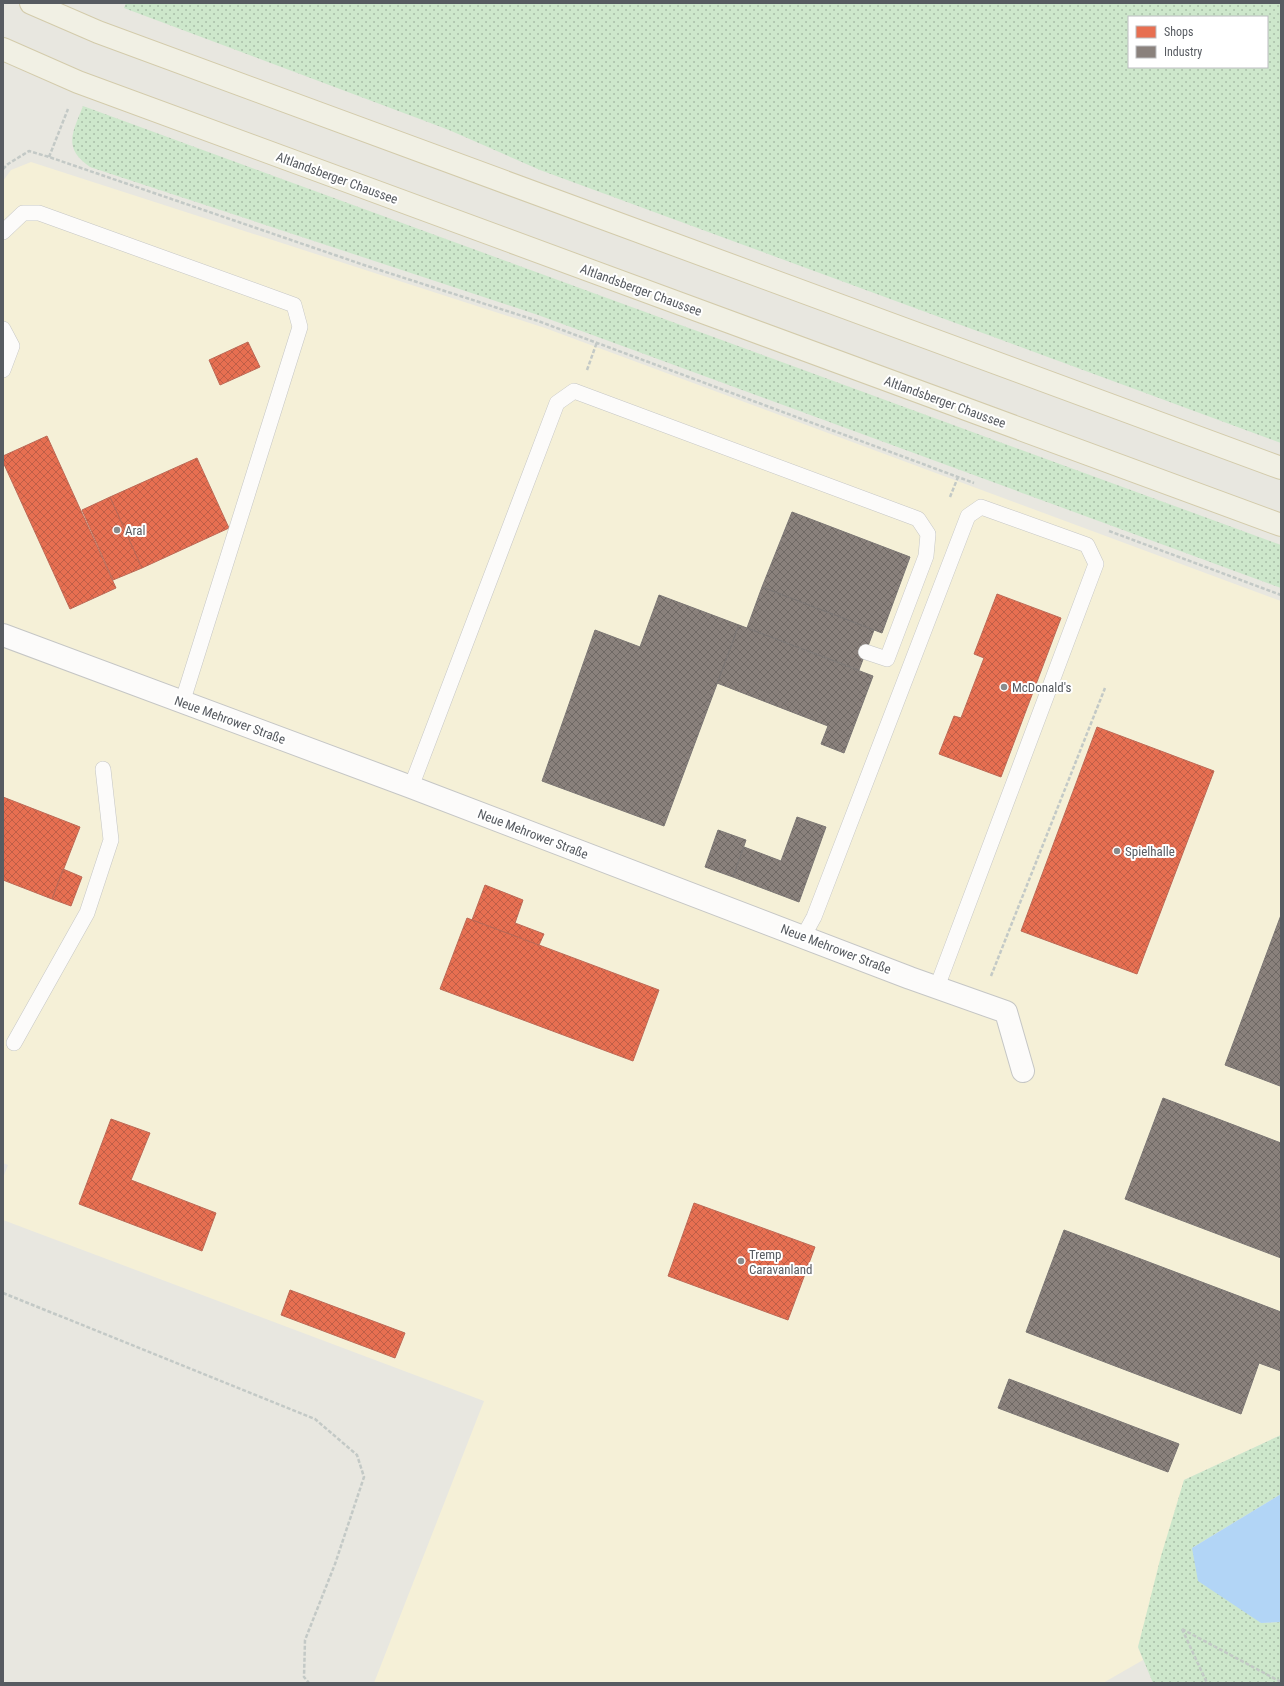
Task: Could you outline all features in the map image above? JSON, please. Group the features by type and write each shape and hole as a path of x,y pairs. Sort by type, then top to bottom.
{"main road":[{"path":"31,3 113,37 1281,468"},
{"name":"Altlandsberger Chaussee","path":"3,49 78,82 1281,525"}],"street":[{"name":"Neue Mehrower Straße","path":"3,635 182,703 411,787 804,937 1006,1012 1023,1071"}],"lane":[{"path":"3,232 23,213 39,213 294,305 300,328 182,703"},
{"path":"3,329 12,346 3,370"},
{"path":"411,787 557,403 574,391 918,519 928,534 926,556 887,659 866,652"},
{"path":"804,937 814,917 968,516 981,507 1087,545 1096,564 937,987"},
{"path":"14,1043 90,906 111,840 102,770"}],"path":[{"path":"3,169 8,164 29,152 49,158 357,262 538,321 981,485"},
{"path":"1107,530 1281,595"},
{"path":"988,982 1105,688"},
{"path":"3,1293 315,1419 357,1454 364,1477 335,1564 305,1640 304,1677 308,1683"},
{"path":"1207,1683 1182,1629 1281,1682"}],"shaded area":[{"path":"31,162 545,328 1281,601 1281,1435 1184,1480 1138,1647 1143,1660 1103,1683 374,1683 484,1401 3,1220 3,1178 8,1165 3,1163 3,181 11,170"}],"green space":[{"path":"126,3 1281,3 1281,443 540,170 449,130 124,8"},
{"path":"83,106 1281,545 1281,588 538,315 90,167 81,160 76,153 72,139 73,132"},
{"path":"1281,1435 1281,1494 1192,1548 1261,1623 1281,1622 1281,1683 1153,1683 1138,1647 1161,1556 1184,1480"}],"water":[{"path":"1281,1494 1281,1622 1261,1623 1198,1581 1192,1548"}],"building: Shops":[{"path":"248,342 260,367 220,385 209,360"},
{"path":"47,436 116,588 70,609 3,462 3,456"},
{"path":"197,458 229,528 142,568 110,497"},
{"path":"110,497 142,568 113,580 82,510"},
{"name":"McDonald's","path":"997,594 1061,618 1001,777 939,754 954,716 961,718 984,658 974,654"},
{"name":"Spielhalle","path":"1097,727 1214,771 1137,974 1021,931"},
{"path":"3,797 80,827 52,899 3,880"},
{"path":"63,869 82,877 71,906 52,899"},
{"path":"485,885 523,900 515,923 544,934 539,945 472,920"},
{"path":"467,918 659,990 633,1061 440,989"},
{"path":"111,1119 150,1133 131,1180 216,1213 202,1251 79,1204"},
{"path":"694,1203 815,1247 788,1320 668,1276"},
{"path":"290,1290 405,1333 395,1358 281,1315"}],"building: Industry":[{"path":"792,512 910,557 882,633 762,587"},
{"path":"762,587 874,630 859,670 747,628"},
{"path":"659,595 739,625 664,826 542,781 595,630 640,647"},
{"path":"739,625 873,676 844,753 821,744 828,726 717,683"},
{"path":"797,817 826,827 799,902 733,877 744,847 781,861"},
{"path":"718,830 746,840 733,877 705,867"},
{"path":"1281,915 1281,1083 1280,1086 1225,1065"},
{"path":"1163,1098 1281,1143 1281,1258 1125,1199"},
{"path":"1064,1230 1281,1312 1281,1371 1259,1363 1241,1414 1026,1332"},
{"path":"1009,1379 1179,1444 1168,1472 998,1408"}],"place":[{"name":"Aral","path":"117,530"},
{"name":"McDonald's","path":"1004,687"},
{"name":"Spielhalle","path":"1117,851"},
{"name":"Tremp Caravanland","path":"741,1261"}]}
